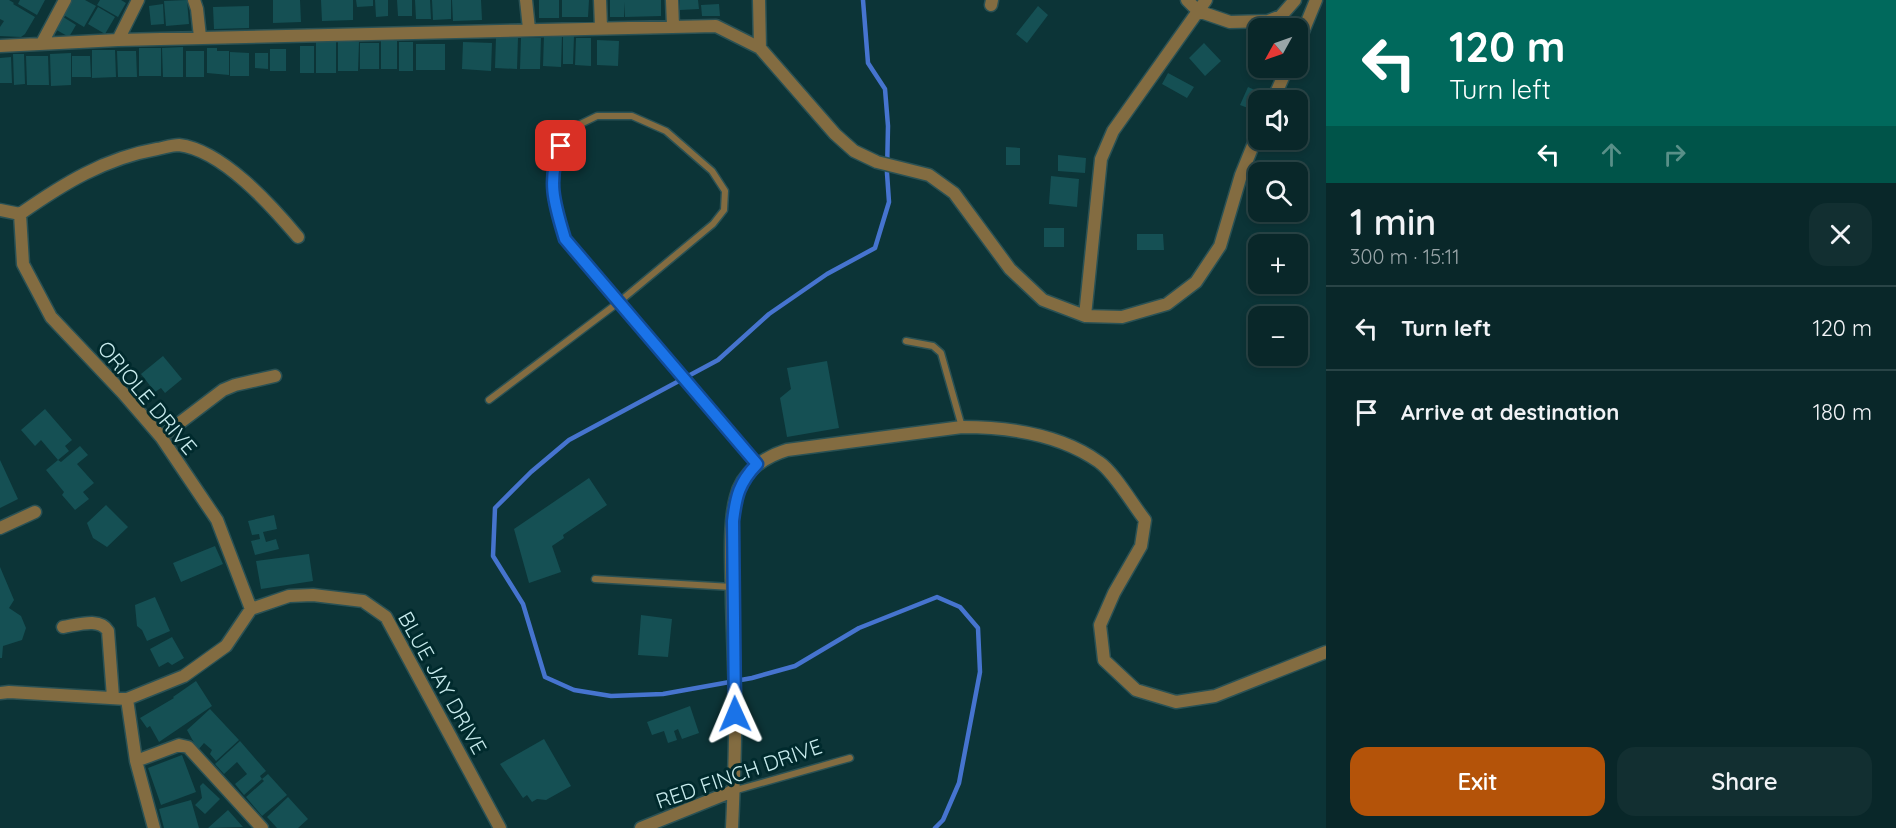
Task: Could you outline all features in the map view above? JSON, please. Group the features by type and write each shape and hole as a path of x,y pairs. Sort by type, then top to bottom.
{"street":[{"path":"42,43 65,0"},
{"path":"118,39 138,0"},
{"path":"194,0 200,38"},
{"path":"526,0 529,29"},
{"path":"600,0 601,27"},
{"path":"672,0 673,26"},
{"path":"759,0 760,48"},
{"path":"1187,0 1198,12 1230,22 1268,21 1281,16 1295,0"},
{"path":"1085,316 1101,159 1113,131 1206,0"},
{"path":"1308,20 1316,0"},
{"path":"0,46 118,39 716,26 760,48 835,134 854,151 877,162 929,175 954,193 1010,269 1043,300 1085,316 1122,317 1167,304 1196,282 1220,246 1240,175 1251,150"},
{"path":"0,210 20,214 89,170 133,153 179,145 213,156 277,212 298,237"},
{"name":"ORIOLE DRIVE","path":"20,214 23,264 51,317 123,393 160,437 217,520 252,609"},
{"path":"160,437 223,390 275,376"},
{"path":"732,828 735,695 732,587 733,521 736,496 746,476 757,464 772,455 787,450 962,427 990,427 1055,438 1101,463 1145,520 1141,546 1114,593 1100,625 1104,660 1136,690 1176,702 1215,696 1326,652"},
{"path":"0,528 35,512"},
{"name":"BLUE JAY DRIVE","path":"252,609 289,596 313,595 363,602 386,617 500,828"},
{"path":"0,693 128,699 184,676 226,646 252,609"},
{"path":"63,627 98,622 105,625 108,631 113,697"},
{"path":"128,699 136,761 154,828"},
{"path":"136,761 179,745 188,747 262,828"},
{"name":"RED FINCH DRIVE","path":"641,828 733,791"}],"lane":[{"path":"489,400 619,302 713,224 724,210 725,191 712,171 666,131 632,116 597,116 568,130 553,163 552,199 565,239 619,302 700,398 757,464"},
{"path":"906,341 933,346 941,353 962,427"},
{"path":"595,579 732,587"},
{"name":"RED FINCH DRIVE","path":"733,791 850,758"}],"building":[{"path":"0,0 9,0 35,17 21,37 0,36 0,27 4,21 0,19"},
{"path":"20,0 45,0 37,15 18,4"},
{"path":"71,0 85,0 96,6 84,27 62,14"},
{"path":"100,0 121,0 126,3 118,17 97,5"},
{"path":"187,0 189,24 166,26 164,1"},
{"path":"273,0 300,0 301,22 273,23"},
{"path":"321,0 353,0 353,20 322,21"},
{"path":"356,0 373,0 373,6 357,7"},
{"path":"375,0 388,0 388,16 376,17"},
{"path":"397,0 412,0 412,16 398,16"},
{"path":"415,0 430,0 431,19 416,19"},
{"path":"432,0 451,0 451,19 433,20"},
{"path":"452,0 481,0 482,20 453,21"},
{"path":"539,0 559,0 559,18 539,18"},
{"path":"562,0 589,0 588,17 562,17"},
{"path":"610,0 661,0 661,16 625,17 624,2 624,17 610,17"},
{"path":"680,0 698,0 699,9 680,10"},
{"path":"163,4 164,24 151,25 149,6"},
{"path":"719,4 720,16 702,16 701,5"},
{"path":"249,6 249,28 214,29 213,7"},
{"path":"1038,6 1048,15 1027,43 1016,34"},
{"path":"98,7 115,17 105,34 88,24"},
{"path":"60,15 76,25 69,37 53,28"},
{"path":"544,35 562,36 561,67 543,66"},
{"path":"563,36 574,36 573,64 563,64"},
{"path":"496,37 518,38 517,69 495,68"},
{"path":"521,38 541,38 540,69 520,69"},
{"path":"576,38 591,38 591,66 575,65"},
{"path":"597,40 619,41 618,66 597,65"},
{"path":"338,41 359,42 358,71 338,71"},
{"path":"381,41 397,41 397,69 381,69"},
{"path":"316,42 336,42 336,73 316,73"},
{"path":"399,42 413,42 413,71 399,71"},
{"path":"463,42 492,43 491,71 462,69"},
{"path":"360,43 379,43 379,69 360,69"},
{"path":"1204,43 1221,61 1205,76 1189,58"},
{"path":"416,44 445,44 445,70 416,70"},
{"path":"300,46 314,46 314,73 300,73"},
{"path":"183,47 183,77 163,77 162,48"},
{"path":"139,48 161,48 161,76 139,76"},
{"path":"207,48 229,51 229,75 207,73"},
{"path":"270,49 286,49 286,71 270,71"},
{"path":"92,50 115,50 116,77 92,78"},
{"path":"117,51 136,51 137,77 118,77"},
{"path":"186,51 204,51 204,77 186,77"},
{"path":"230,52 249,53 249,76 230,76"},
{"path":"71,53 71,85 51,86 50,54"},
{"path":"255,53 268,53 268,69 255,68"},
{"path":"13,54 24,54 25,84 14,85"},
{"path":"26,56 48,56 49,85 27,85"},
{"path":"72,56 90,56 91,77 72,77"},
{"path":"11,57 12,83 0,83 0,58"},
{"path":"1168,73 1194,87 1187,98 1162,84"},
{"path":"1248,87 1255,90 1248,90 1248,108 1240,105"},
{"path":"1006,147 1020,148 1020,165 1006,165"},
{"path":"1058,155 1086,158 1085,173 1058,171"},
{"path":"1051,176 1079,179 1077,207 1049,204"},
{"path":"1044,228 1064,228 1064,247 1044,247"},
{"path":"1137,234 1163,234 1164,250 1137,250"},
{"path":"163,356 182,379 165,393 161,388 155,392 141,374"},
{"path":"827,361 839,428 787,437 780,398 791,389 787,368"},
{"path":"45,409 72,440 65,446 69,451 58,460 41,440 35,446 21,430"},
{"path":"80,446 88,455 77,464 94,483 83,492 89,499 75,510 46,470 58,460 61,462"},
{"path":"0,460 18,499 0,508"},
{"path":"589,478 607,505 563,535 564,538 552,546 561,572 529,583 514,529"},
{"path":"106,505 128,527 107,547 93,538 87,523"},
{"path":"274,515 277,529 263,532 266,542 276,539 279,549 255,555 251,541 260,539 259,534 252,535 248,521"},
{"path":"215,546 223,564 181,582 173,563"},
{"path":"309,554 313,581 261,589 256,561"},
{"path":"0,567 14,600 9,608 21,616 26,628 22,640 3,646 2,658 0,658"},
{"path":"155,597 170,631 147,641 142,630 137,626 135,605"},
{"path":"641,615 672,619 668,657 638,655"},
{"path":"172,637 184,658 172,665 168,662 159,667 150,649"},
{"path":"196,681 212,706 159,742 150,726 147,728 140,718 174,698"},
{"path":"690,706 699,733 682,739 678,729 674,731 677,740 668,743 664,731 652,735 647,722"},
{"path":"210,709 239,740 216,761 210,754 212,750 204,743 198,750 187,730"},
{"path":"544,739 571,786 546,800 537,799 532,802 527,795 523,798 500,764"},
{"path":"240,741 266,771 260,776 262,779 244,795 235,784 247,774 237,762 224,774 215,764"},
{"path":"182,755 196,792 161,805 148,768"},
{"path":"268,774 287,795 262,816 246,797 264,781 262,779"},
{"path":"203,783 220,799 205,814 195,805 202,798 200,786"},
{"path":"288,797 308,819 298,828 277,828 267,817"},
{"path":"191,800 199,828 164,828 159,809"},
{"path":"228,810 243,827 208,828"}],"waterway":[{"path":"863,0 868,63 885,89 888,126 889,202 875,248 827,274 769,314 718,360 569,440 531,472 495,508 493,556 523,604 545,677 574,690 611,696 663,694 752,678 795,666 859,628 937,597 960,607 978,628 980,672 959,783 943,820 935,828"}],"route":[{"path":"561,146 553,163 552,199 565,239 757,464 746,476 736,496 733,521 735,714"}]}
